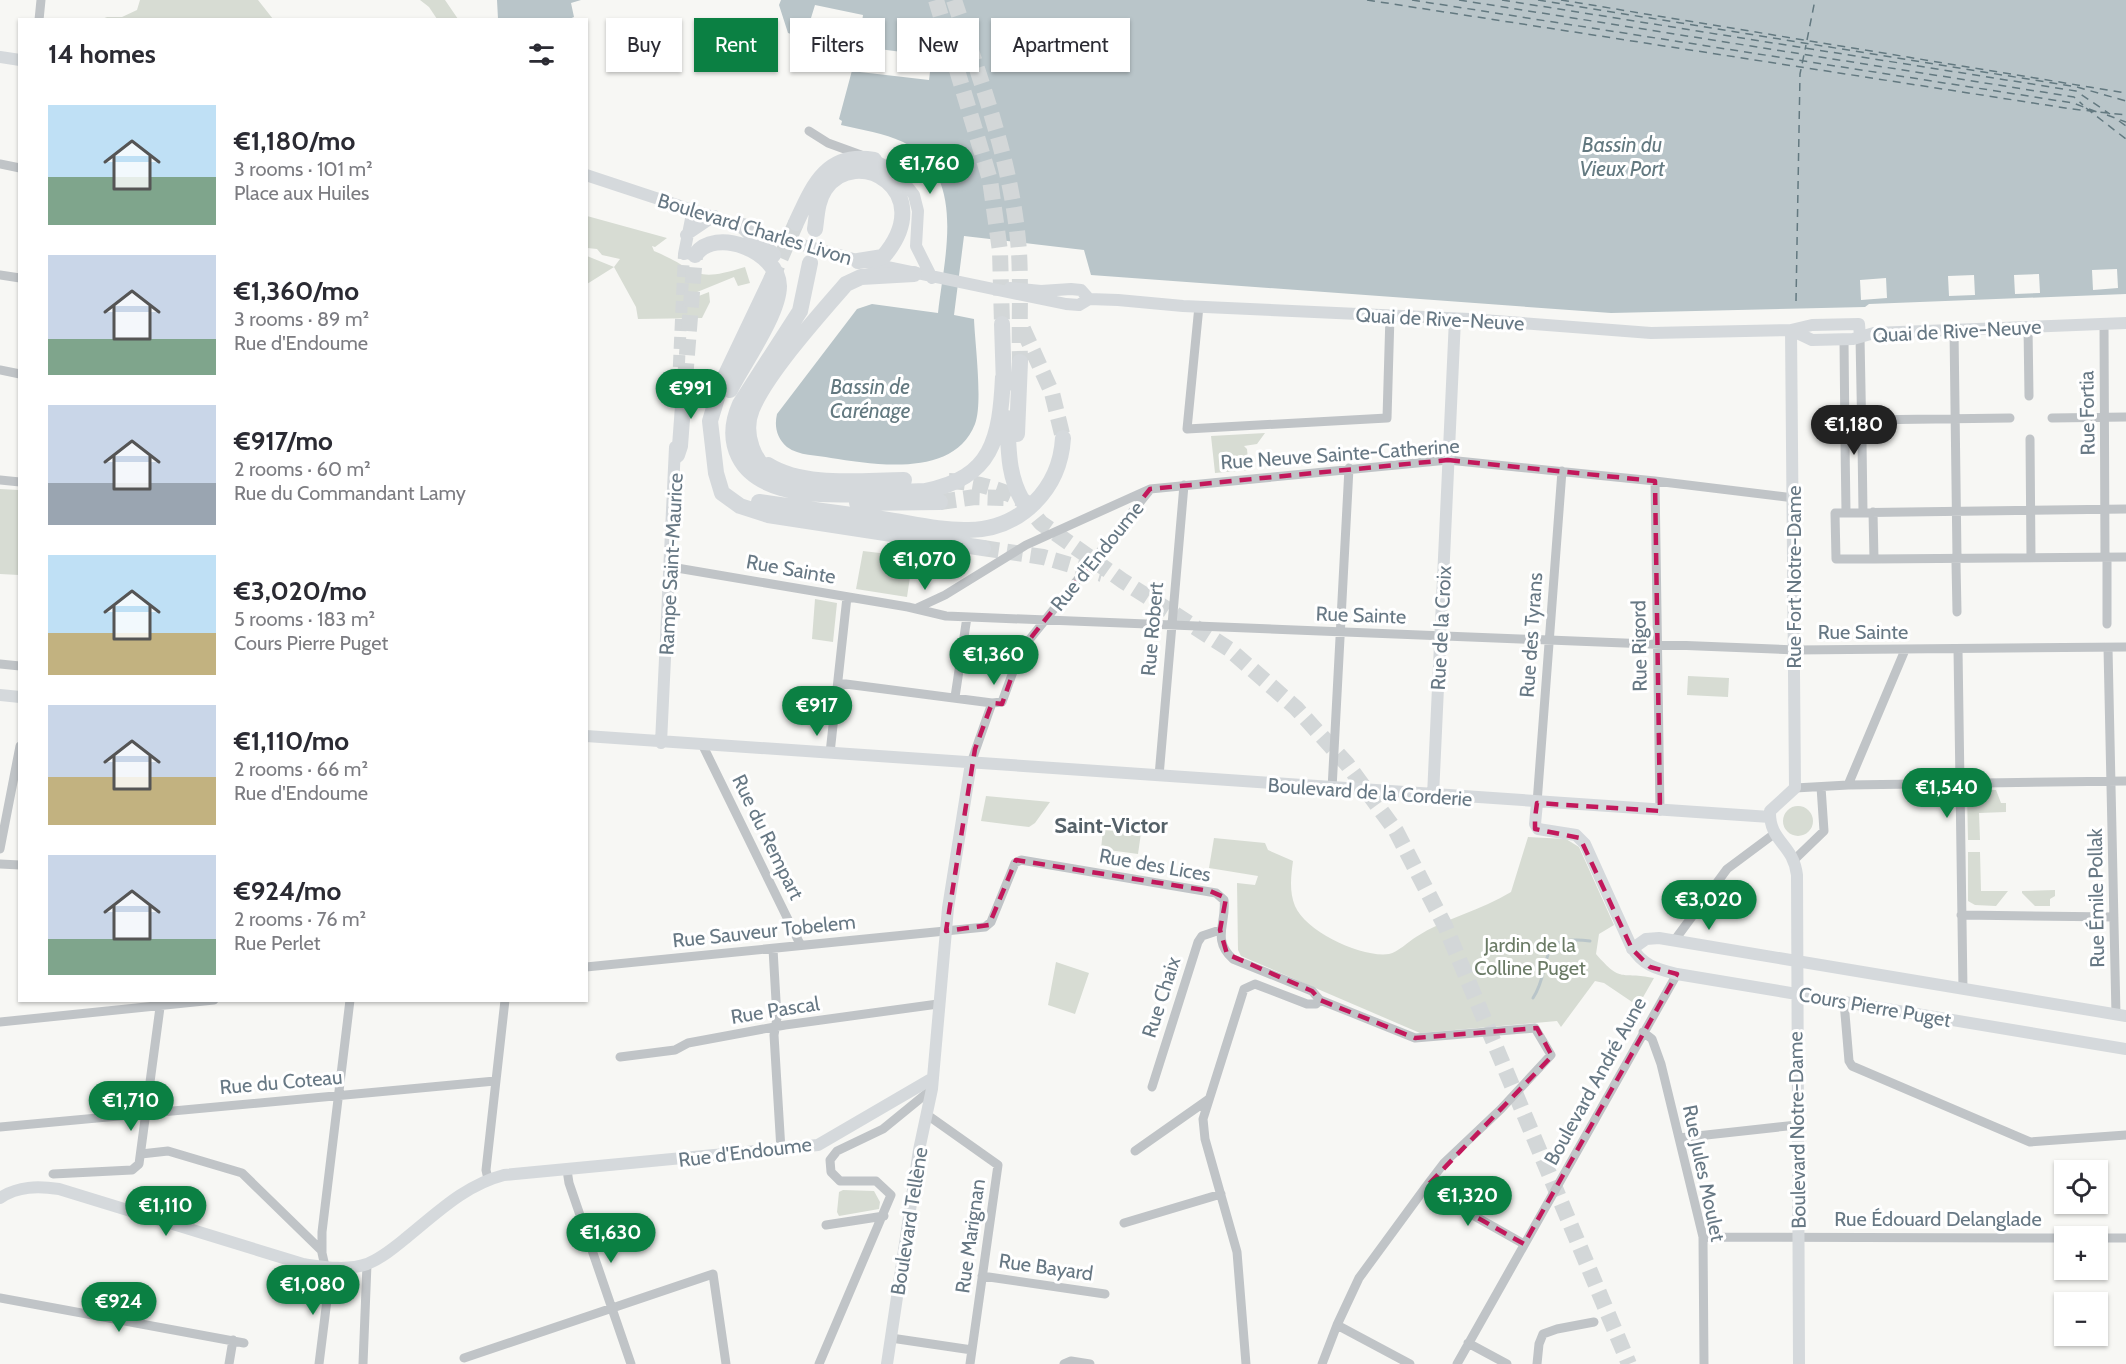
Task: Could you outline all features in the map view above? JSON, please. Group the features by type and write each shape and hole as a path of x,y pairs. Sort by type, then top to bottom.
{"highway":[{"path":"796,223 817,181 834,165 856,158 874,160"},
{"path":"814,229 821,198 836,179 853,172 866,172 887,180 896,188 903,205 900,231 884,257 858,261"},
{"path":"714,445 723,404 781,305 785,279 779,262 743,226"},
{"path":"689,255 707,244 722,241 754,252 767,259 775,268 779,283 777,297 755,346"},
{"path":"810,263 800,311 740,404 735,418 733,434 742,463 760,486 789,496 848,503 940,502"},
{"path":"740,404 780,366 851,281 869,276 925,275"},
{"path":"771,280 713,404 710,421 716,473 718,486 725,498 755,511 896,536 983,548"},
{"path":"1002,324 1008,462 1012,479 1025,497 1017,443 1020,362"},
{"path":"780,366 752,410 748,429 752,449 762,466 781,479 816,486 884,491 925,492 942,488 959,481 981,463 999,428 1003,378"},
{"path":"677,455 680,446 681,382"},
{"path":"716,473 727,489 746,500 957,530 985,529 1018,516 1040,498 1057,473 1063,438"},
{"path":"752,449 768,465 790,475 826,479 938,481"},
{"path":"742,463 770,484 798,492 850,494 884,491"}],"street":[{"path":"39,18 41,0"},
{"path":"0,57 18,60"},
{"path":"809,131 828,142 895,171 914,195 918,212 916,246 925,275"},
{"path":"828,142 836,151 834,165"},
{"path":"0,164 18,168"},
{"name":"Boulevard Charles Livon","path":"588,177 858,261 925,275"},
{"path":"689,255 686,235 693,209"},
{"path":"686,235 714,216"},
{"path":"0,275 18,278"},
{"name":"Quai de Rive-Neuve","path":"925,275 990,287 1041,291 1081,290 1089,299 1455,318 1651,333 1791,330 1812,325 1859,324 1860,337"},
{"path":"1199,306 1187,429 1387,418 1390,315"},
{"name":"Rue de la Croix","path":"1433,796 1450,470 1448,460 1455,318"},
{"name":"Quai de Rive-Neuve","path":"1791,330 1812,340 1844,339 1874,333 2126,323"},
{"name":"Rue Fortia","path":"2104,324 2106,559"},
{"path":"2028,327 2029,396"},
{"name":"Rue Fort Notre-Dame","path":"1791,330 1795,788"},
{"path":"1954,330 1957,612"},
{"path":"1860,337 1862,442 1874,559"},
{"path":"1844,339 1846,512"},
{"path":"0,370 18,374"},
{"path":"2052,418 2126,417"},
{"path":"1862,420 2010,418"},
{"path":"2030,439 2031,557"},
{"path":"1845,442 1862,442"},
{"name":"Rampe Saint-Maurice","path":"661,742 677,455"},
{"name":"Rue Neuve Sainte-Catherine","path":"916,609 945,595 1026,545 1150,489 1448,460 1794,498"},
{"path":"1332,789 1349,468"},
{"name":"Rue des Tyrans","path":"1537,803 1562,471"},
{"path":"0,480 18,482"},
{"name":"Rue Rigord","path":"1654,481 1660,811"},
{"name":"Rue Robert","path":"1159,776 1184,485"},
{"name":"Rue d'Endoume","path":"0,1198 14,1190 27,1188 59,1189 303,1264 325,1267 367,1264 384,1255 458,1195 488,1179 504,1175 818,1145 932,1084 946,931 971,763 992,703 1002,702 1021,650 1044,620 1061,603 1150,489"},
{"path":"2126,509 2106,506 1956,507 1835,513 1836,559 1957,561 2031,557 2106,559 2126,557"},
{"path":"2106,559 2107,624"},
{"name":"Rue Sainte","path":"671,567 946,616 1794,649 2126,647"},
{"path":"830,753 847,597"},
{"path":"955,697 967,617"},
{"path":"2108,648 2111,781"},
{"path":"1958,649 1963,989"},
{"path":"1848,785 1905,650"},
{"path":"0,664 18,666"},
{"path":"838,683 992,703"},
{"path":"0,695 18,697"},
{"name":"Boulevard de la Corderie","path":"588,736 703,746 1770,818"},
{"name":"Rue du Rempart","path":"703,746 800,944"},
{"path":"0,849 18,756"},
{"name":"Rue Émile Pollak","path":"2111,781 2114,917 2121,1015"},
{"path":"1821,787 1826,823 1824,831 1794,859 1770,829 1770,811 1795,788 1848,785 2126,781"},
{"name":"Cours Pierre Puget","path":"1537,803 1535,818 1538,829 1576,835 1585,844 1632,949 1650,967 1677,974 2126,1049"},
{"path":"1674,941 1727,869 1774,834"},
{"name":"Boulevard Notre-Dame","path":"1794,859 1797,961 1799,1364"},
{"name":"Rue Sauveur Tobelem","path":"588,967 989,925 1015,863 1025,861"},
{"name":"Rue des Lices","path":"1025,861 1210,891 1224,900 1220,930 1227,954 1233,959 1312,991 1320,1000"},
{"path":"0,864 18,866"},
{"path":"1961,915 2114,917"},
{"name":"Rue Chaix","path":"1152,1087 1198,942 1202,936 1220,930"},
{"name":"Cours Pierre Puget","path":"1632,949 1646,939 1674,941 2121,1015"},
{"path":"773,949 776,1028 774,1035 781,1150"},
{"name":"Boulevard André Aune","path":"1457,1364 1677,974"},
{"path":"1246,1364 1237,1252 1203,1128 1209,1099 1244,989 1255,984 1307,1004 1316,1004 1320,1000 1415,1038 1535,1028 1551,1055 1550,1059 1444,1163 1425,1188 1359,1278 1336,1325 1322,1364"},
{"path":"0,1022 179,1002"},
{"path":"319,1364 327,1309 328,1284 321,1250 350,1002"},
{"path":"488,1179 486,1170 505,1002"},
{"path":"1844,1002 1849,1061 1852,1066 2030,1142 2126,1135"},
{"path":"53,1174 132,1170 139,1164 161,1003"},
{"name":"Rue Pascal","path":"620,1057 675,1050 688,1043 776,1028 938,1004"},
{"name":"Rue Jules Moulet","path":"1643,1032 1656,1048 1703,1237 1704,1364"},
{"name":"Rue du Coteau","path":"0,1127 495,1082"},
{"path":"819,1364 891,1195 886,1188 868,1179 840,1181 831,1172 830,1160 837,1151 883,1129 932,1084"},
{"name":"Boulevard Tellène","path":"887,1364 932,1084"},
{"path":"1135,1150 1209,1099"},
{"name":"Rue Marignan","path":"926,1114 998,1165 970,1364"},
{"path":"1679,1138 1797,1125"},
{"path":"141,1154 168,1151 242,1173 321,1250"},
{"path":"567,1170 569,1183 631,1364"},
{"path":"1425,1188 1524,1244"},
{"path":"1124,1223 1221,1194"},
{"path":"826,1225 884,1216"},
{"name":"Rue Édouard Delanglade","path":"1703,1237 2054,1238"},
{"path":"2108,1238 2125,1239"},
{"path":"363,1364 367,1264"},
{"path":"464,1358 713,1274 726,1364"},
{"name":"Rue Bayard","path":"982,1276 1106,1294"},
{"path":"0,1298 244,1343"},
{"path":"1537,1364 1539,1344 1543,1334 1594,1322"},
{"path":"1336,1325 1410,1364"},
{"path":"891,1338 972,1350"},
{"path":"229,1364 233,1340"},
{"path":"1468,1343 1508,1364"},
{"path":"1064,1364 1071,1361 1090,1364"}],"highlighted area":[{"path":"1448,460 1655,481 1660,811 1537,803 1535,829 1580,838 1632,949 1650,967 1677,974 1524,1244 1425,1188 1552,1056 1537,1028 1415,1038 1320,1000 1312,991 1227,954 1220,930 1226,898 1210,891 1016,860 989,925 946,931 975,749 992,703 1002,704 1021,650 1150,489"}],"green space":[{"path":"140,0 258,0 272,18 104,18 122,17 137,10"},
{"path":"420,0 445,0 457,18 436,18 429,7"},
{"path":"588,216 667,238 655,247 652,246 654,251 696,272 714,274 745,267 750,283 738,286 734,277 685,297 686,301 709,292 710,302 702,318 638,319 636,307 614,267 620,259 602,255 597,249 588,248"},
{"path":"588,256 614,267 588,283"},
{"path":"1265,433 1257,444 1244,446 1247,449 1249,470 1215,473 1211,436"},
{"path":"0,489 18,490 18,575 0,574"},
{"path":"863,551 913,557 907,597 856,589"},
{"path":"815,599 837,603 833,642 812,639"},
{"path":"1688,676 1729,678 1728,697 1687,695"},
{"path":"1970,790 1996,790 2001,803 2006,803 2006,812 1979,813 1980,840 1968,840 1967,793"},
{"path":"986,796 1050,802 1035,823 1029,827 981,821"},
{"path":"1798,806 1804,807 1812,815 1812,827 1804,835 1798,836 1792,835 1784,827 1783,821 1784,815 1792,807"},
{"path":"1103,830 1141,833 1138,854 1101,849"},
{"name":"Jardin de la Colline Puget","path":"1528,837 1566,839 1579,847 1614,925 1599,934 1596,954 1617,973 1654,978 1638,1006 1604,983 1595,981 1561,1027 1557,1021 1420,1033 1241,956 1238,950 1237,883 1255,885 1258,876 1209,868 1214,838 1265,843 1268,850 1293,861 1291,884 1293,901 1301,916 1311,925 1322,934 1350,947 1364,952 1389,954 1427,930 1511,892"},
{"path":"1968,852 1980,852 1981,891 2008,891 1996,906 1975,905 1968,901"},
{"path":"2055,890 2055,896 2050,899 2050,906 2035,906 2022,893 2022,891"},
{"path":"1056,962 1089,973 1075,1014 1048,1005"},
{"path":"843,1190 874,1191 880,1202 879,1209 839,1216 837,1212 839,1192"}],"water":[{"path":"497,0 581,0 571,3 574,17 572,18 498,18"},
{"name":"Bassin du Vieux Port","path":"781,0 2126,0 2126,294 1869,304 1865,307 1611,313 1091,275 1084,250 964,236 954,315 974,319 978,388 975,424 965,441 950,453 912,464 891,465 803,454 787,447 781,440 776,428 777,414 857,309 872,304 938,313 947,243 947,218 944,195 937,174 923,156 903,142 841,125 842,121 839,119 852,72 885,72 885,18 863,18 863,15 815,5 811,18 790,18 790,34 779,5"}],"pier":[{"path":"885,50 897,51 897,72 930,72 929,80 860,72 885,72"},
{"path":"2117,269 2118,288 2093,290 2092,270"},
{"path":"2039,274 2040,293 2015,294 2014,275"},
{"path":"1974,275 1975,295 1949,296 1948,276"},
{"path":"1886,278 1887,298 1861,300 1860,280"}],"waterway":[{"path":"1533,998 1552,948 1560,942 1590,941"}],"ferry route":[{"path":"1367,0 2072,109 2126,115"},
{"path":"1412,0 2073,103 2097,112"},
{"path":"1459,0 2074,97 2083,105"},
{"path":"1502,0 2076,91 2110,114"},
{"path":"1538,0 2077,87 2126,101"},
{"path":"1561,0 2126,93"},
{"path":"1807,40 1815,0"},
{"path":"1796,301 1800,74 1806,45"},
{"path":"2086,108 2126,139"},
{"path":"2107,115 2126,122"},
{"path":"2119,121 2126,126"}],"tunnel":[{"path":"936,0 990,180 1000,251 1002,324"},
{"path":"954,0 985,93 1010,187 1019,252 1020,362"},
{"path":"771,280 796,223"},
{"path":"678,385 684,254"},
{"path":"685,379 695,255"},
{"path":"1023,329 1052,393 1063,438"},
{"path":"949,481 991,488 1030,505"},
{"path":"940,502 975,497 1004,498"},
{"path":"1022,500 1041,523 1123,581 1229,649 1296,708 1347,764 1396,831 1445,926 1629,1364"},
{"path":"983,548 1043,557 1102,574"}],"district":[{"name":"Saint-Victor","path":"1111,825"}],"water label":[{"name":"Bassin de Carénage","path":"870,398"}]}
